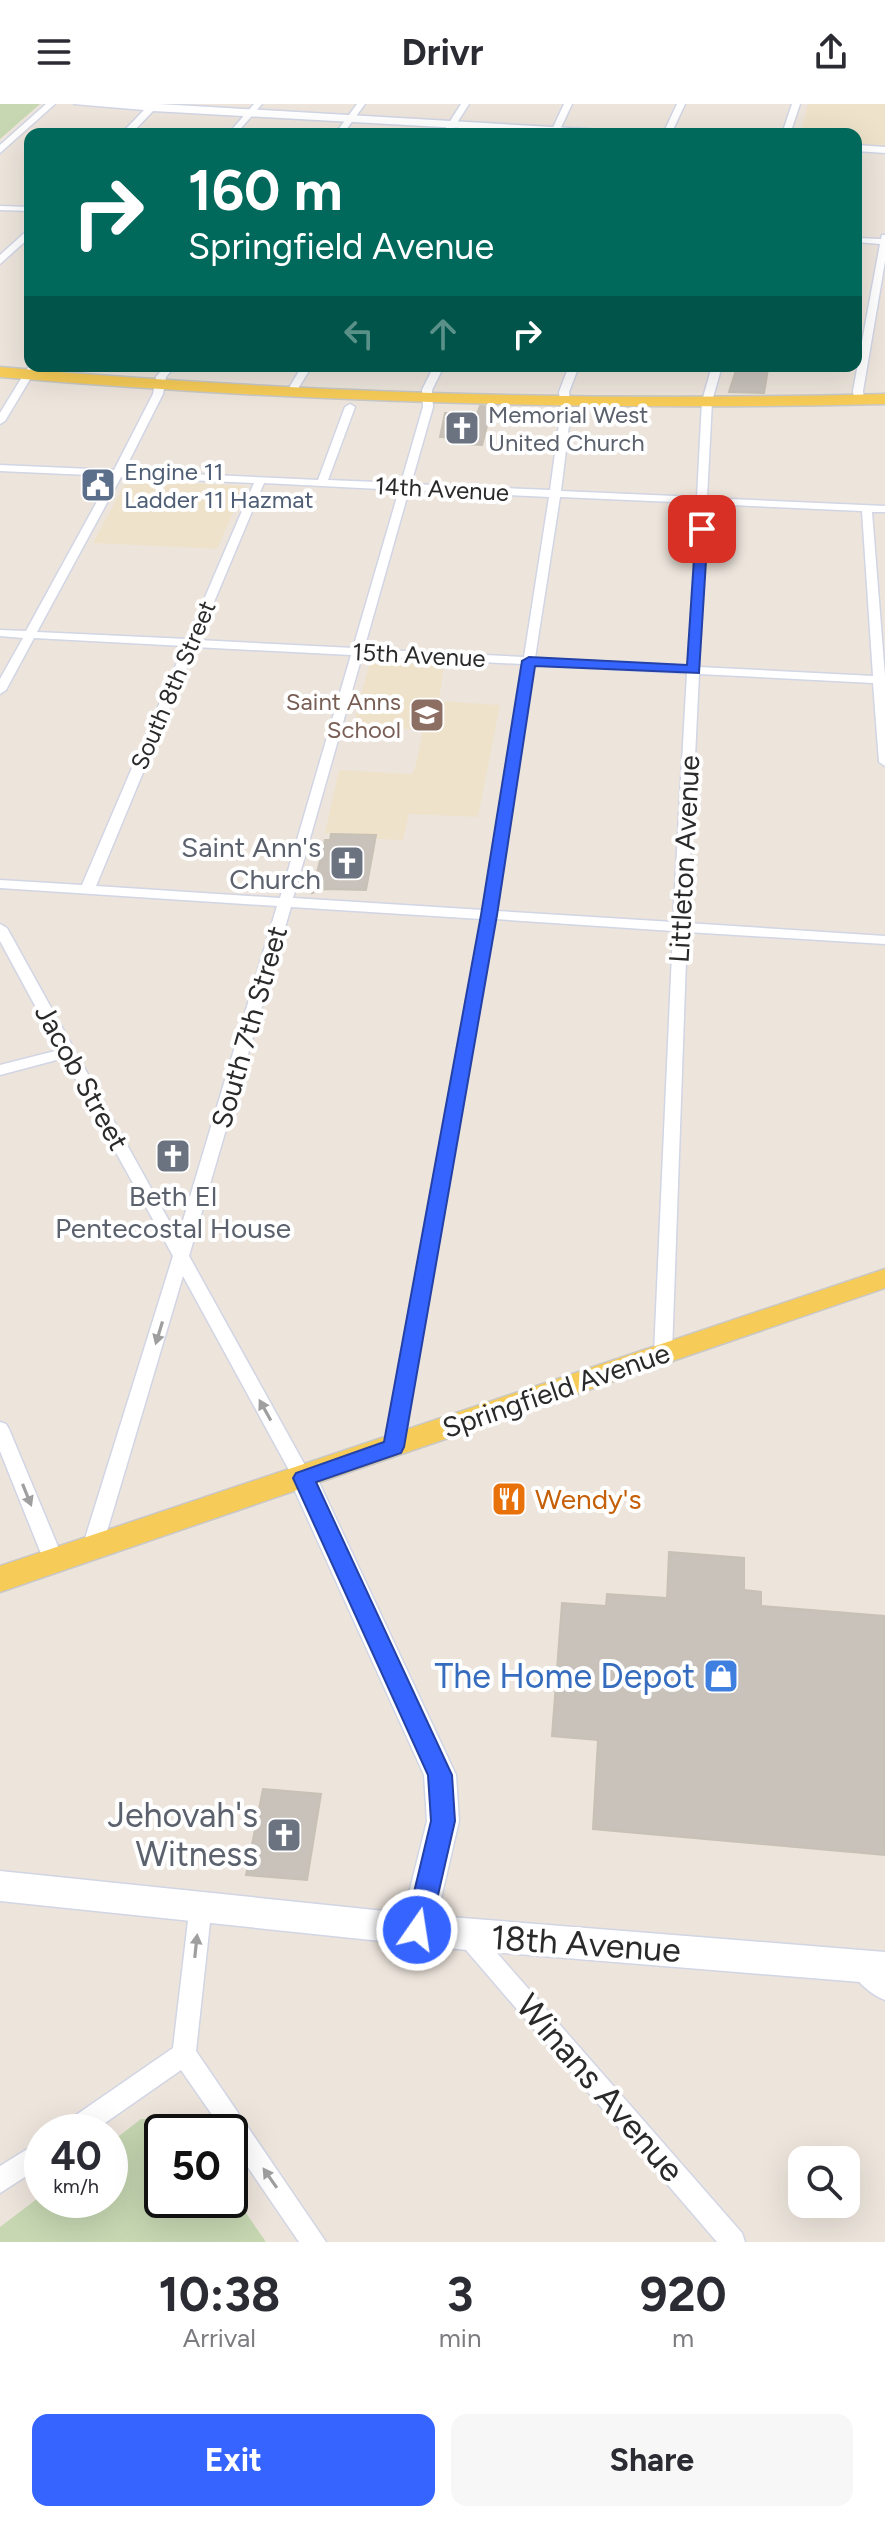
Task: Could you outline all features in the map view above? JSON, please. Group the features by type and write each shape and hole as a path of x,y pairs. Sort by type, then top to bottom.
{"main road":[{"path":"0,372 24,370"},
{"path":"47,372 159,385 428,399 885,399"},
{"name":"Springfield Avenue","path":"0,1579 885,1278"},
{"path":"303,1478 440,1775 443,1821 417,1930"},
{"name":"18th Avenue","path":"0,1886 201,1904 467,1935 871,1966"}],"street":[{"path":"24,128 51,104"},
{"path":"78,104 351,119 439,128"},
{"path":"237,128 258,104"},
{"path":"344,128 361,104"},
{"path":"450,128 465,104"},
{"path":"557,128 568,104"},
{"path":"670,128 681,104"},
{"path":"788,128 796,104"},
{"path":"132,128 153,106"},
{"path":"0,150 24,128"},
{"path":"862,148 885,150"},
{"path":"0,208 24,209"},
{"path":"0,261 24,237"},
{"path":"862,240 885,240 862,369"},
{"path":"0,421 29,372"},
{"path":"0,690 117,474 167,372"},
{"path":"291,393 303,372"},
{"name":"South 7th Street","path":"92,1548 182,1259 428,407 427,390 436,372"},
{"path":"393,1447 489,915 555,494 566,409 564,401 572,372"},
{"name":"Littleton Avenue","path":"663,1353 680,927 707,401 715,372"},
{"path":"859,399 861,372"},
{"path":"322,483 350,407"},
{"name":"14th Avenue","path":"0,468 885,509"},
{"name":"South 8th Street","path":"87,890 260,480"},
{"path":"867,508 882,680 885,762"},
{"name":"15th Avenue","path":"0,633 882,680"},
{"path":"0,884 885,940"},
{"name":"Jacob Street","path":"0,928 303,1478"},
{"path":"0,1070 68,1052"},
{"path":"0,1429 54,1561"},
{"path":"201,1904 184,2054 314,2242"},
{"name":"Winans Avenue","path":"467,1935 733,2242"},
{"path":"871,1966 885,1989"},
{"path":"97,2114 184,2054"},
{"path":"0,2181 24,2164"}],"shaded area":[{"path":"808,104 885,104 885,146 862,145 862,128 802,128"},
{"path":"127,480 245,486 217,549 93,543"},
{"path":"370,662 444,666 439,701 500,705 478,817 409,814 403,840 377,839 376,835 325,833 339,770 412,774 415,768 423,730 353,726"}],"green space":[{"path":"0,104 40,104 0,139"},
{"path":"144,2119 144,2218 248,2216 266,2242 0,2242 0,2227 24,2209 24,2218 128,2218 128,2129"}],"building":[{"path":"735,372 768,372 764,393 729,392"},
{"name":"Memorial West United Church","path":"480,406 492,407 482,445 466,444 468,438 440,437 445,413 477,414"},
{"name":"Saint Ann's Church","path":"331,834 376,835 366,890 325,889 312,893 325,840 330,840"},
{"name":"The Home Depot","path":"669,1552 744,1558 744,1590 761,1592 761,1606 885,1616 885,1855 593,1829 598,1740 552,1736 562,1603 606,1606 607,1594 667,1598"},
{"name":"Jehovah's Witness","path":"263,1789 321,1794 307,1880 246,1875"}],"place":[{"name":"Memorial West United Church","path":"462,428"},
{"name":"Engine 11 Ladder 11 Hazmat","path":"98,485"},
{"name":"Saint Anns School","path":"427,715"},
{"name":"Saint Ann's Church","path":"347,863"},
{"name":"Beth El Pentecostal House","path":"173,1156"},
{"name":"Wendy's","path":"509,1499"},
{"name":"The Home Depot","path":"721,1676"},
{"name":"Jehovah's Witness","path":"284,1835"}],"route":[{"path":"417,1930 443,1821 440,1775 303,1478 393,1447 489,915 529,661 694,670 702,529"}]}
